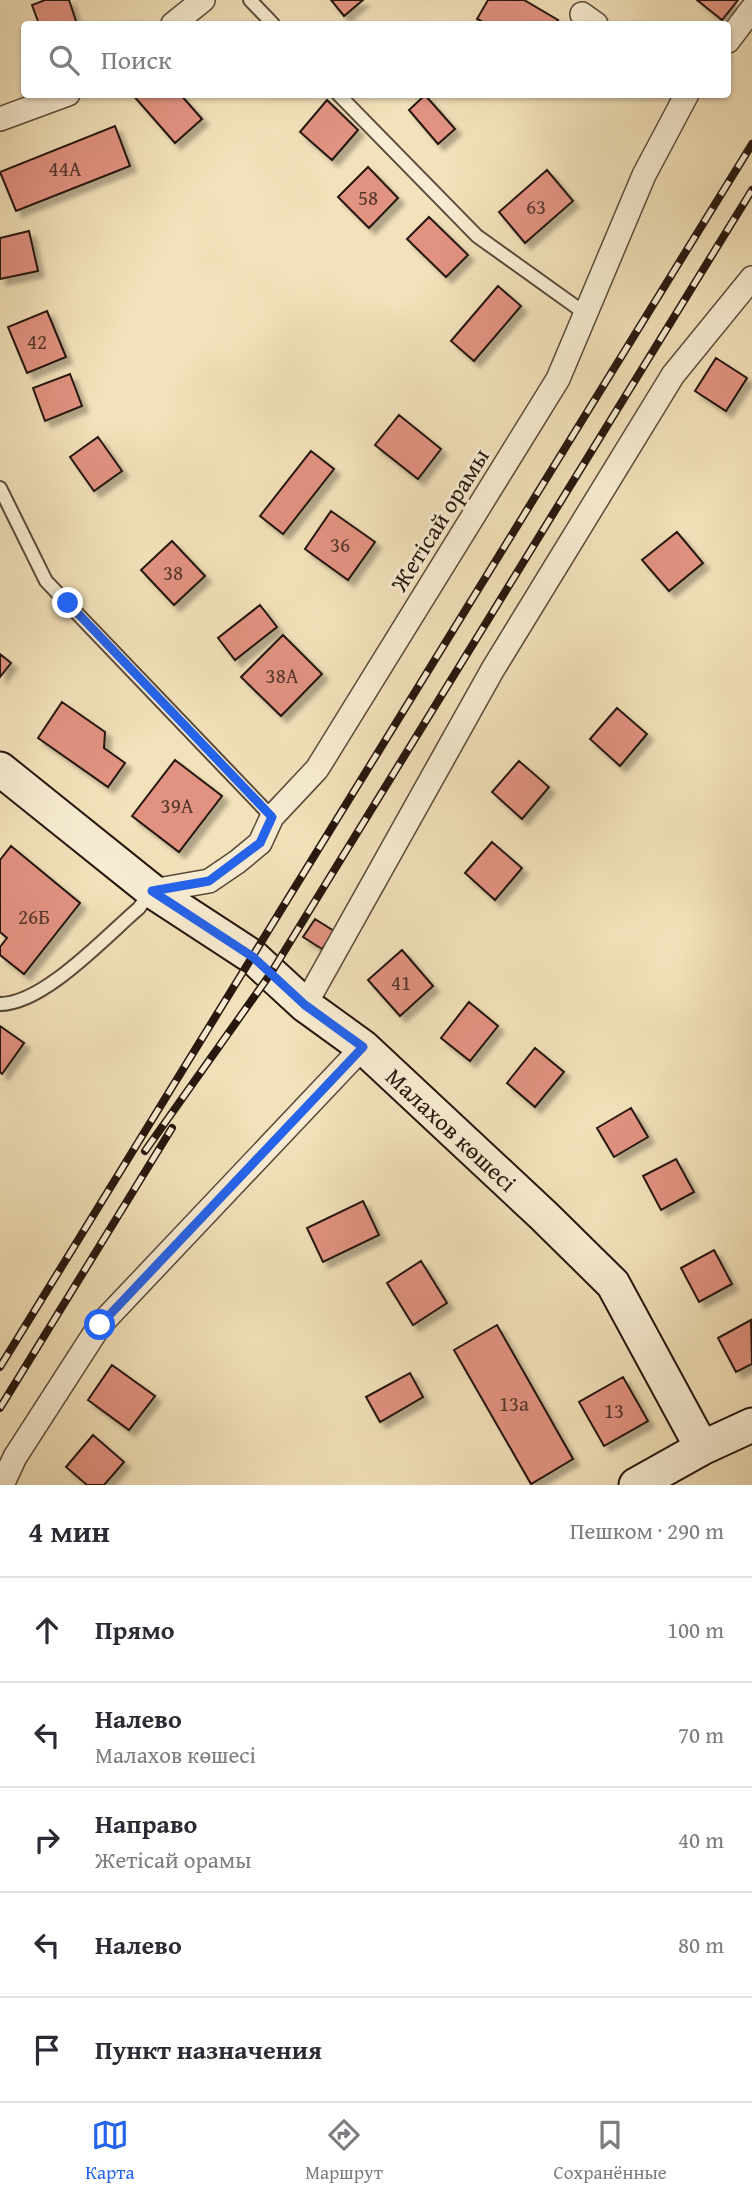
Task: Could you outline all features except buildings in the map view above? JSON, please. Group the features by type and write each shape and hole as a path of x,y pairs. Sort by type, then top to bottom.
{"main road":[{"name":"Малахов көшесі","path":"0,769 152,891 253,957 305,1005 363,1047 613,1284 702,1448"},
{"path":"636,1485 702,1448 752,1425"}],"street":[{"path":"177,21 203,0"},
{"path":"731,36 752,9"},
{"path":"0,119 57,98"},
{"name":"Жетісай орамы","path":"152,891 209,881 260,843 272,817 325,757 558,379 644,175 682,98"},
{"path":"305,1005 493,669 673,375 752,278"},
{"path":"2,1485 15,1457 100,1325 363,1047"}],"lane":[{"path":"250,0 270,21"},
{"path":"342,98 477,236 586,314"},
{"path":"0,488 46,580 272,817"},
{"path":"0,1004 13,1004 44,988 139,908 152,891"}],"railway":[{"path":"0,1367 752,144"},
{"path":"145,1151 271,973 752,190"},
{"path":"0,1408 172,1128"}],"route":[{"path":"68,603 272,817 260,843 209,881 152,891 253,957 305,1005 363,1047 100,1325"}]}
